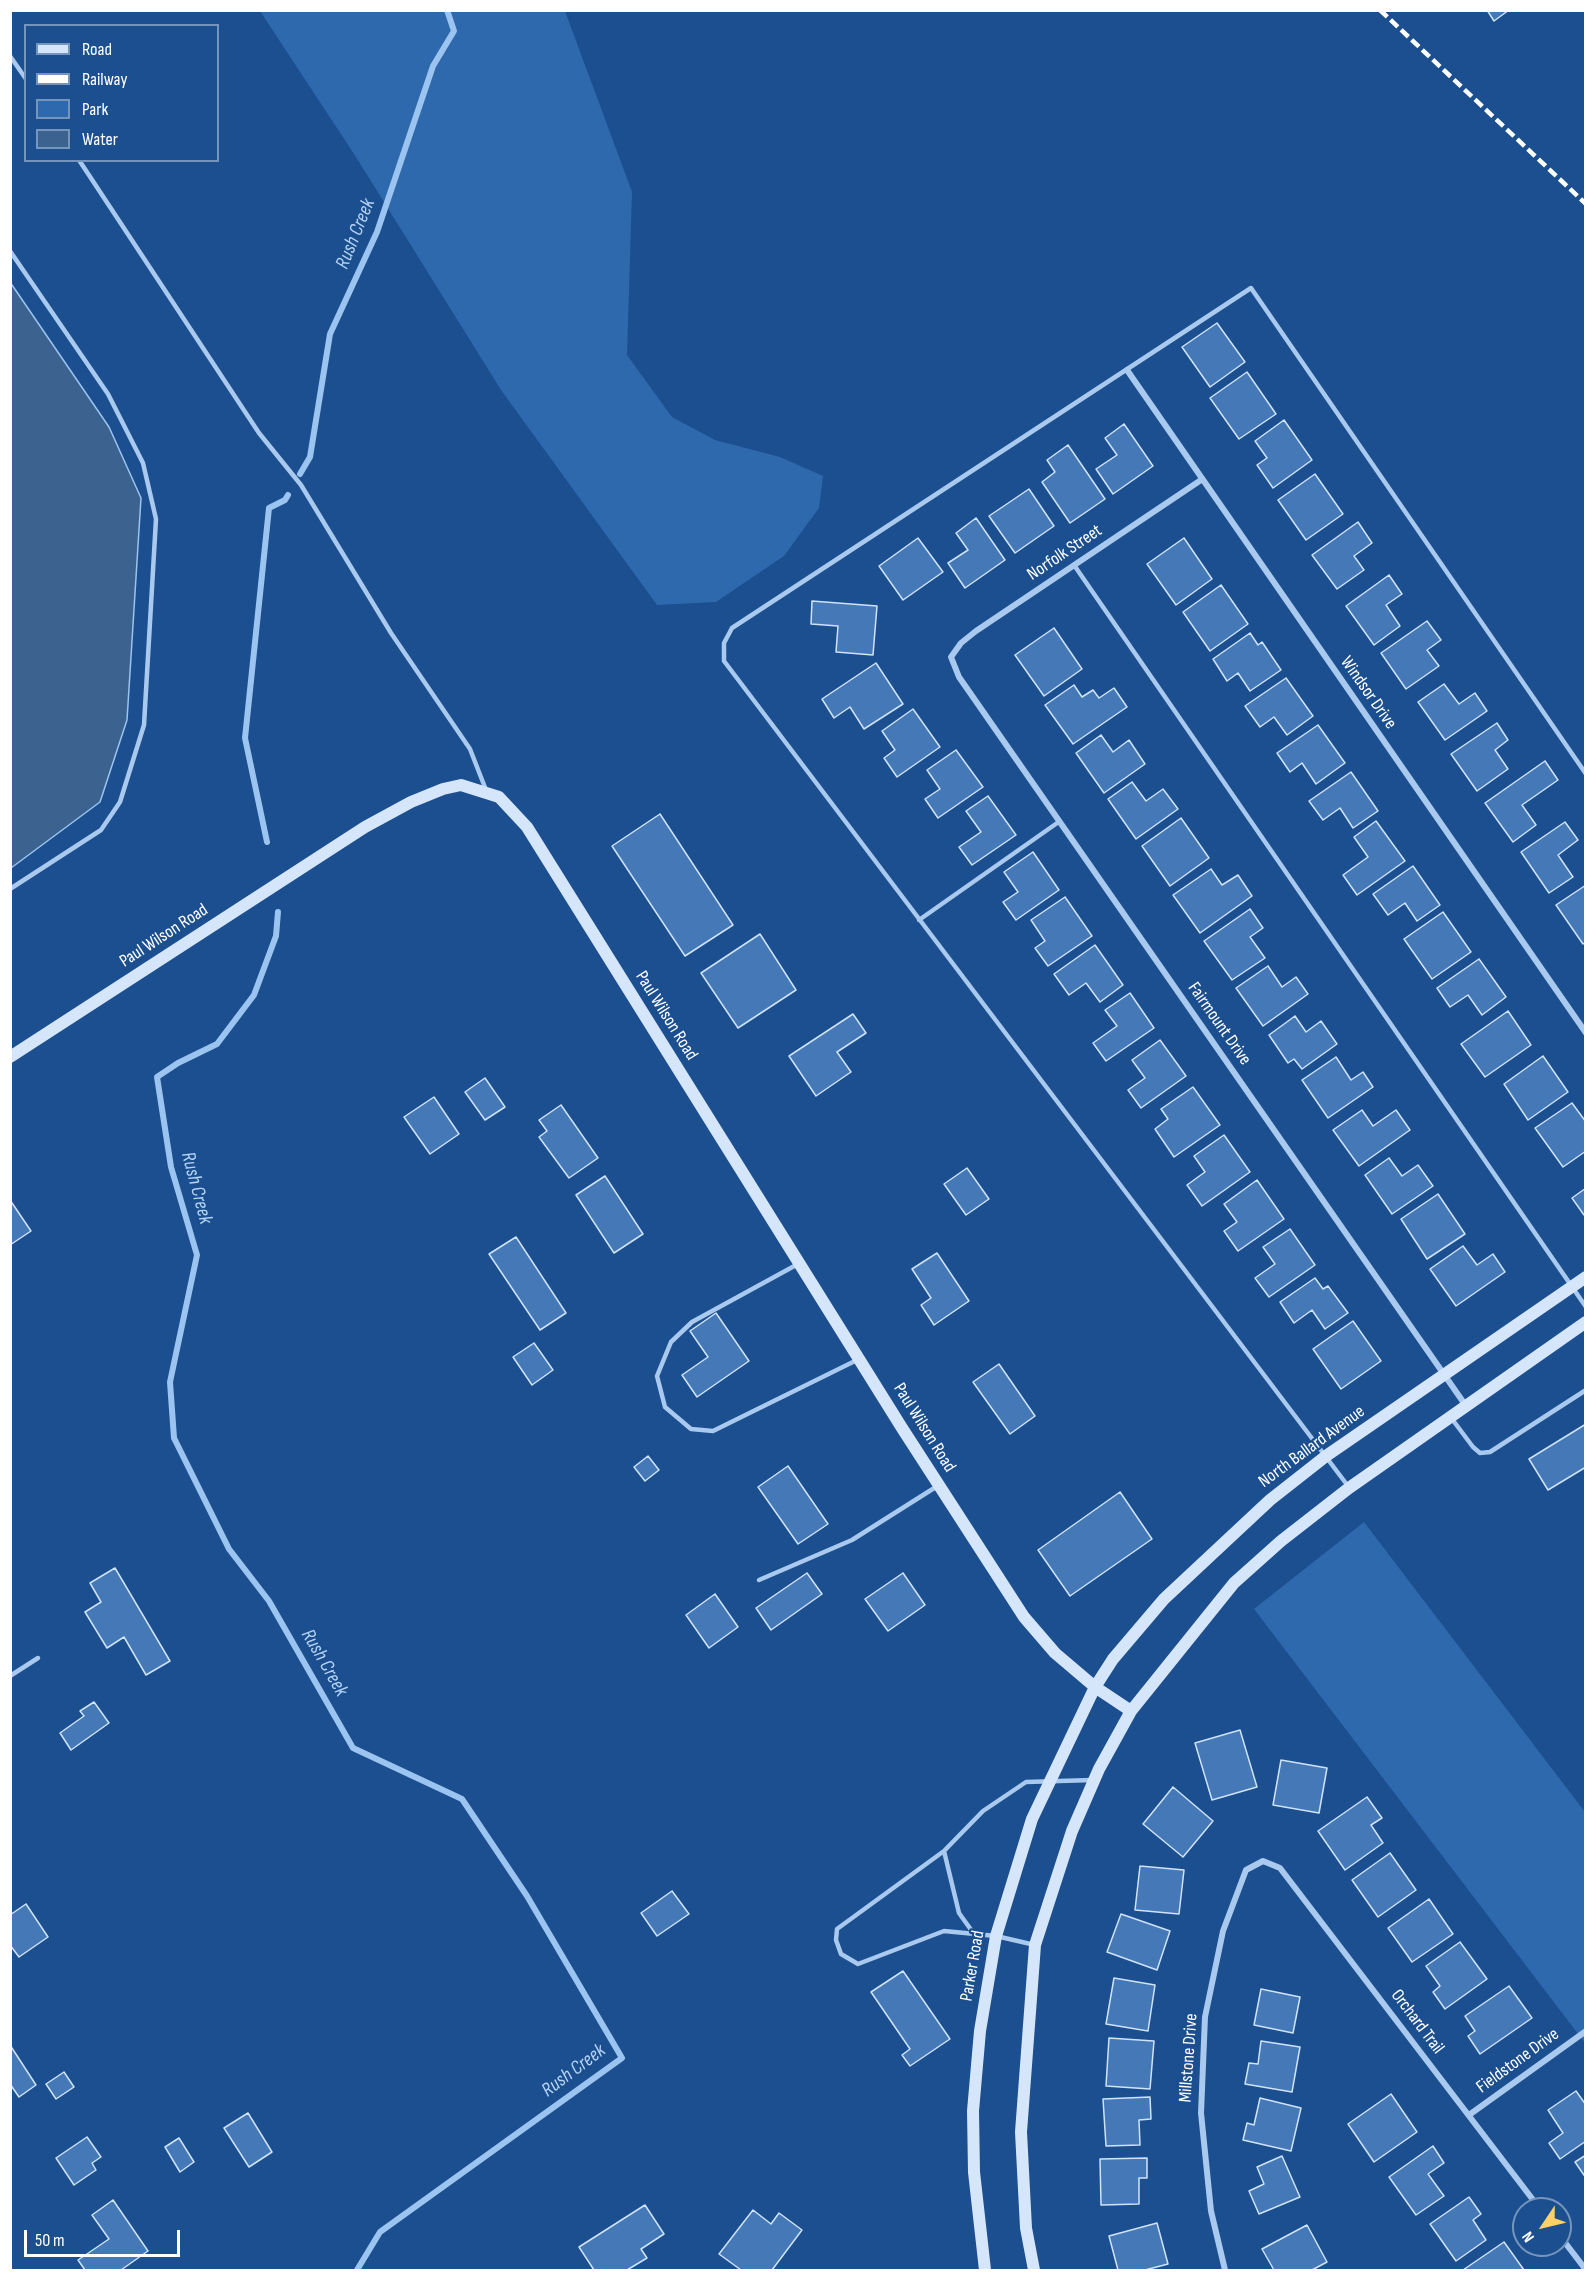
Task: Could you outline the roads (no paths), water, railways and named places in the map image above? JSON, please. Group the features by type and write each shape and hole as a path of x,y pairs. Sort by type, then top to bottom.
{"main road":[{"name":"Paul Wilson Road","path":"10,1057 374,822 411,802 460,785 499,797 527,826 859,1358 1024,1617 1055,1653 1095,1687 1131,1711"},
{"name":"North Ballard Avenue","path":"1095,1687 1113,1659 1164,1599 1196,1566 1270,1500 1326,1456 1586,1277"},
{"path":"1034,2271 1026,2228 1021,2132 1035,1945 1066,1850 1094,1780 1131,1711 1234,1583 1281,1541 1450,1416 1584,1326"},
{"name":"Parker Road","path":"985,2271 974,2172 973,2111 980,2031 996,1936 1025,1840 1049,1780 1095,1687"}],"street":[{"name":"Windsor Drive","path":"1127,370 1586,1033"},
{"name":"Norfolk Street","path":"951,657 961,643 976,631 1201,480"},
{"name":"Fairmount Drive","path":"951,657 960,677 1466,1406"},
{"name":"Orchard Trail","path":"1263,1862 1281,1868 1531,2197"},
{"name":"Millstone Drive","path":"1225,2271 1210,2211 1201,2113 1205,2017 1222,1931 1246,1870 1263,1862"},
{"name":"Fieldstone Drive","path":"1469,2115 1586,2031"},
{"path":"1572,2252 1586,2270"}],"lane":[{"path":"10,56 24,76"},
{"path":"81,162 260,433 301,485 380,616 470,749 487,792"},
{"path":"10,250 108,394 143,463 156,519 144,725 120,802 101,830 10,889"},
{"path":"1350,1488 724,661 724,643 732,628 1251,288 1586,774"},
{"path":"1074,565 1586,1307"},
{"path":"919,920 1060,820"},
{"path":"800,1263 692,1322 671,1342 657,1376 665,1407 690,1429 713,1431 859,1358"},
{"path":"1450,1416 1473,1448 1480,1453 1490,1452 1586,1390"},
{"path":"759,1580 852,1540 939,1485"},
{"path":"10,1676 38,1658"},
{"path":"1035,1945 996,1936 944,1931 858,1964 841,1954 836,1941 837,1929 944,1851 982,1811 1026,1782 1094,1780"},
{"path":"944,1851 959,1913 974,1934"}],"water":[{"path":"10,282 109,427 141,498 127,720 100,802 11,868"}],"waterway":[{"name":"Rush Creek","path":"300,474 310,457 330,334 377,232 433,66 454,31 447,10"},
{"name":"Rush Creek","path":"267,842 245,738 269,508 285,500 288,495"},
{"name":"Rush Creek","path":"278,912 276,936 254,995 217,1044 178,1063 157,1077 171,1167 197,1255 170,1382 174,1438 229,1549 269,1601 353,1748 462,1799 527,1896 622,2058 380,2232 357,2270"}],"railway":[{"path":"1380,10 1586,204"}]}
